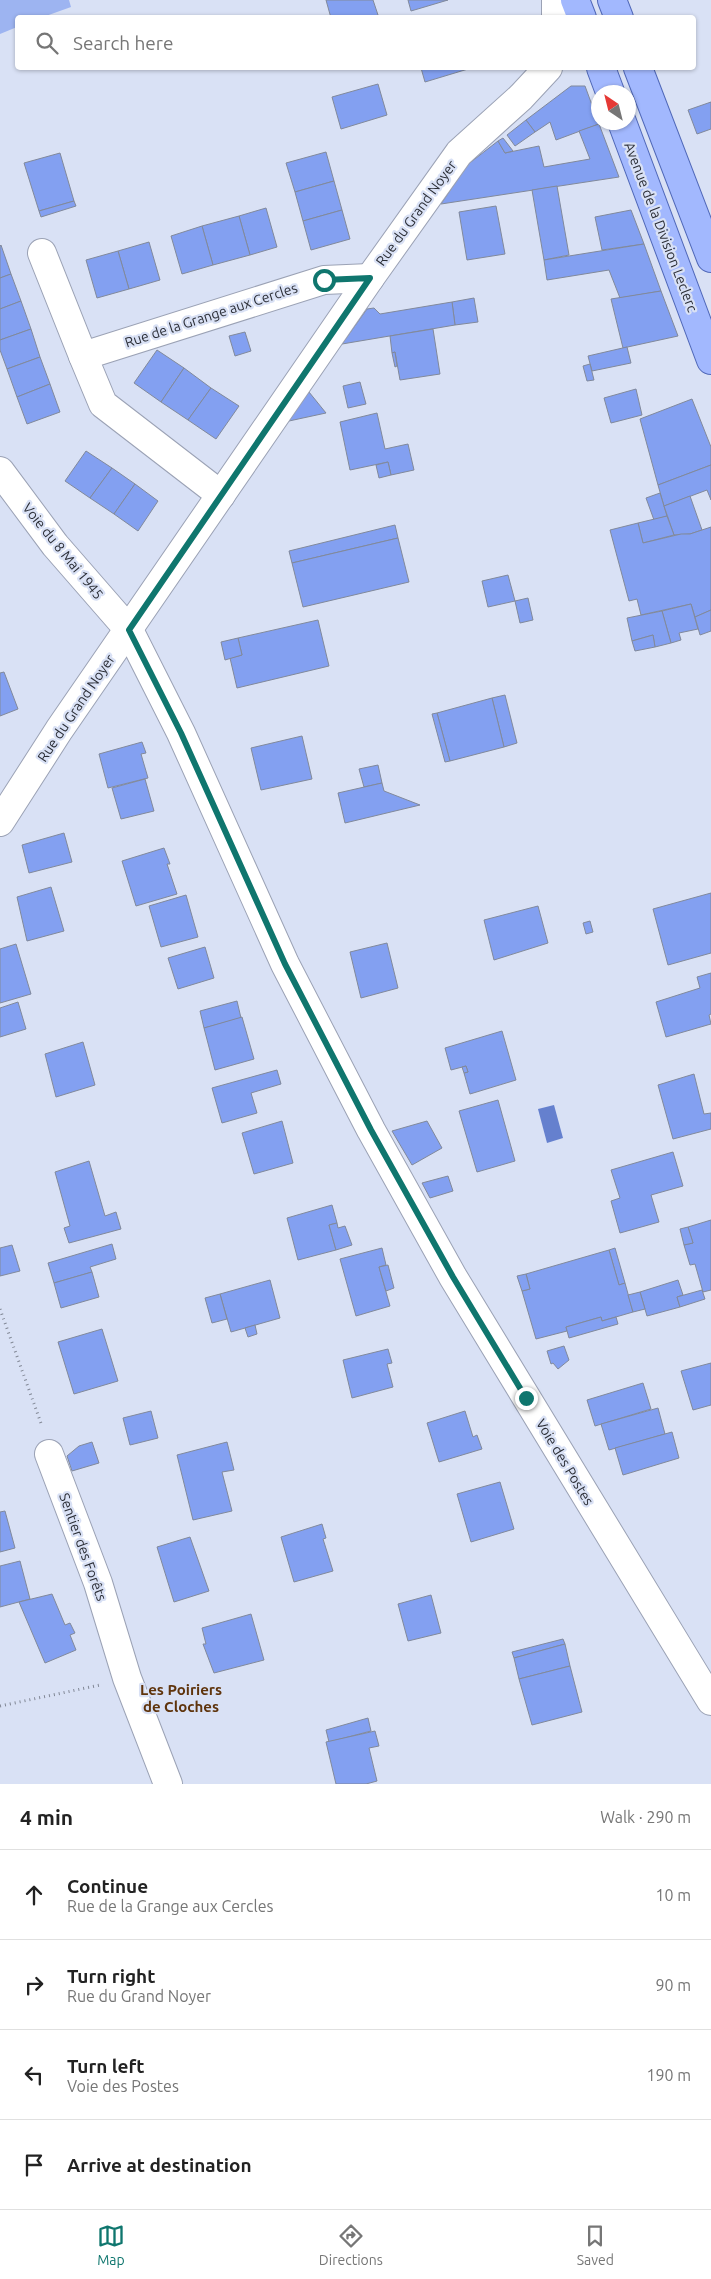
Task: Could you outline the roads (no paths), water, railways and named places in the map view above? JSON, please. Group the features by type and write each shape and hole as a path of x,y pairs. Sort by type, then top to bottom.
{"main road":[{"path":"576,0 581,15"},
{"path":"612,0 618,15"},
{"path":"602,70 607,85"},
{"path":"639,70 711,258"},
{"name":"Avenue de la Division Leclerc","path":"625,130 711,360"}],"street":[{"path":"556,0 556,15"},
{"name":"Rue du Grand Noyer","path":"0,822 59,730 370,278 459,153 521,97 546,70"},
{"path":"42,252 103,404 221,495"},
{"name":"Rue de la Grange aux Cercles","path":"83,356 324,280 370,278"},
{"name":"Voie du 8 Mai 1945","path":"0,471 55,545 129,630"},
{"name":"Voie des Postes","path":"129,630 181,733 285,964 371,1130 453,1277 711,1701"},
{"name":"Sentier des Forêts","path":"49,1454 98,1583 128,1678 168,1784"}],"district":[{"name":"Les Poiriers de Cloches","path":"181,1698"}]}
